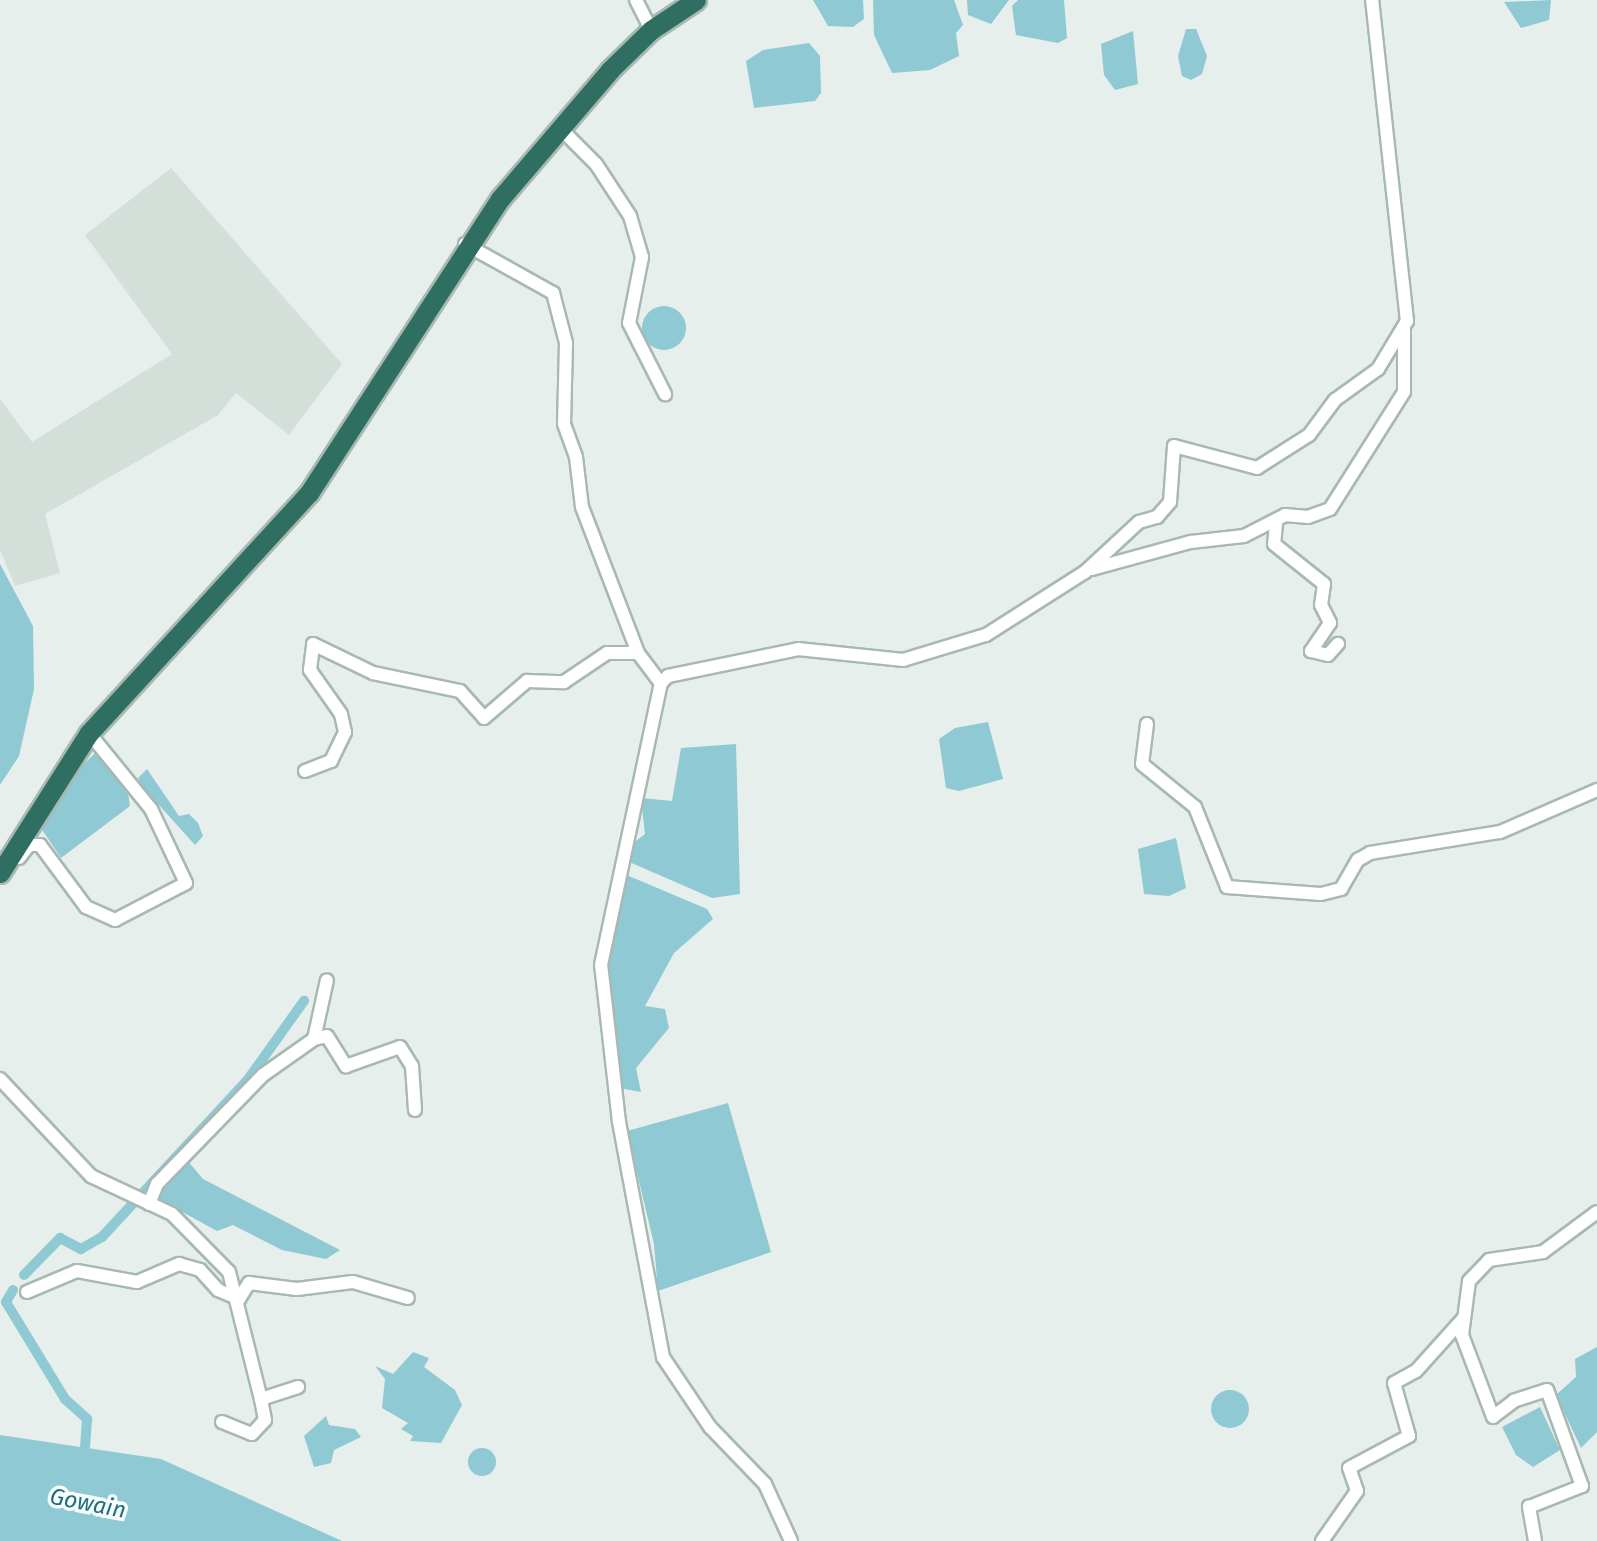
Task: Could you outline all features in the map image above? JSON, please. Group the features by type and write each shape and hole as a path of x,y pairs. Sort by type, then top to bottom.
{"highway":[{"path":"0,873 89,733 309,493 465,244 561,129 651,30 696,0"}],"street":[{"path":"636,0 651,30"},
{"path":"1085,572 1276,523 1285,515 1308,517 1330,509 1404,392 1404,327 1388,107 1372,0"},
{"path":"561,129 596,164 630,216 642,257 629,323 665,394"},
{"path":"465,244 553,293 566,343 560,391 576,482 638,653 661,683"},
{"path":"791,1541 765,1484 710,1427 663,1357 620,1122 601,965 661,683 668,676 798,649 903,660 1014,621 1085,572 1170,502 1170,448 1183,443 1257,468 1288,453 1335,400 1378,369 1404,327"},
{"path":"1276,523 1274,544 1324,584 1321,605 1330,623 1311,651 1328,655 1338,644"},
{"path":"305,771 331,761 345,732 341,714 310,670 313,643 373,673 460,691 484,718 527,681 564,682 607,653 638,653"},
{"path":"1147,724 1142,764 1195,807 1227,887 1321,894 1341,889 1358,860 1370,853 1500,832 1597,790"},
{"path":"0,879 35,842 86,908 115,920 186,883 151,809 89,733"},
{"path":"314,1039 327,980"},
{"path":"140,1199 158,1184 263,1074 314,1039 327,1037 346,1066 400,1047 412,1066 415,1110"},
{"path":"0,1079 91,1176 172,1214 229,1272 239,1299 265,1420 252,1434 222,1422"},
{"path":"1535,1541 1529,1507 1582,1486 1546,1390 1514,1401 1493,1418 1468,1359 1462,1320 1469,1281 1489,1260 1543,1252 1597,1212"},
{"path":"27,1292 77,1271 137,1282 179,1264 200,1270 218,1290 239,1299"},
{"path":"239,1299 249,1283 297,1289 353,1282 408,1297"},
{"path":"1322,1541 1357,1491 1349,1468 1409,1436 1394,1382 1416,1371 1462,1320"},
{"path":"261,1399 298,1387"}],"shaded area":[{"path":"171,168 342,364 289,435 236,393 218,415 45,514 60,573 15,586 0,550 0,399 32,442 172,354 85,235"}],"water":[{"path":"813,0 863,0 864,19 853,27 828,26"},
{"path":"873,0 954,0 963,25 956,33 959,56 930,70 892,73 874,35"},
{"path":"967,0 1009,0 991,24 968,15"},
{"path":"1018,0 1064,0 1067,38 1058,43 1016,35 1012,6"},
{"path":"1551,0 1549,20 1521,28 1504,2"},
{"path":"1186,29 1196,29 1207,56 1202,74 1191,80 1182,76 1178,56"},
{"path":"1133,31 1138,84 1115,90 1104,75 1101,44"},
{"path":"809,43 820,56 821,93 815,101 754,108 746,61 763,50"},
{"path":"664,306 679,313 686,328 679,343 664,350 649,343 642,328 649,313"},
{"path":"0,564 33,626 34,689 19,756 0,785"},
{"path":"988,722 1003,779 959,791 946,788 939,739 955,728"},
{"path":"736,744 740,894 712,898 627,861 632,844 645,834 641,798 672,801 681,748"},
{"path":"95,753 128,793 130,806 61,858 39,825 45,803"},
{"path":"147,769 179,816 189,814 198,823 203,836 195,845 141,785 138,778"},
{"path":"1176,838 1186,888 1169,896 1144,894 1138,849"},
{"path":"629,876 707,909 713,919 674,953 645,1006 665,1009 669,1028 636,1068 641,1092 619,1088 604,962 621,878"},
{"path":"728,1103 771,1252 658,1291 654,1244 627,1131"},
{"path":"187,1160 203,1179 340,1250 326,1259 282,1250 233,1225 217,1231 155,1197"},
{"path":"1597,1347 1597,1432 1581,1448 1556,1395 1576,1377 1575,1359"},
{"path":"413,1352 429,1358 424,1367 455,1390 462,1405 441,1443 410,1441 413,1436 401,1429 408,1423 382,1408 385,1379 375,1366 393,1374"},
{"path":"1230,1390 1243,1396 1249,1409 1243,1422 1230,1428 1217,1422 1211,1409 1217,1396"},
{"path":"1540,1407 1560,1450 1533,1467 1516,1455 1502,1427"},
{"path":"326,1416 329,1425 355,1429 361,1437 334,1450 331,1463 314,1467 304,1436"},
{"name":"Gowain","path":"0,1435 161,1459 342,1541 0,1541"},
{"path":"482,1448 492,1452 496,1462 492,1472 482,1476 472,1472 468,1462 472,1452"}],"waterway":[{"path":"24,1275 60,1238 81,1249 102,1237 249,1078 304,1001"},
{"path":"13,1290 6,1302 65,1399 87,1419 84,1458"}]}
